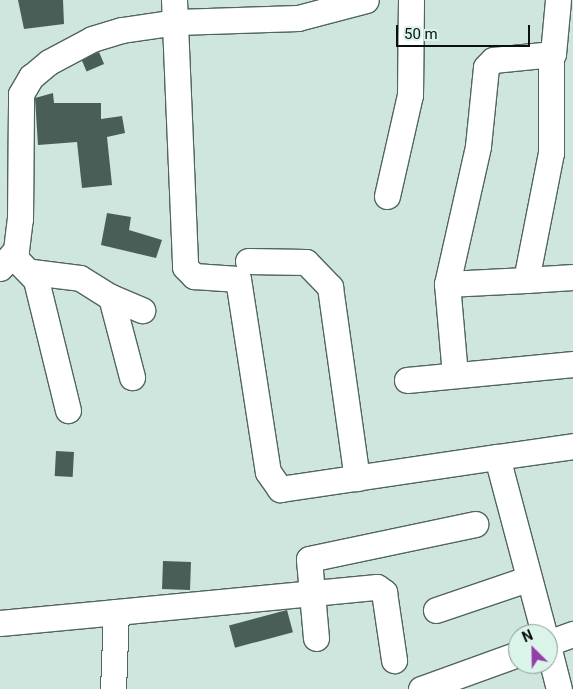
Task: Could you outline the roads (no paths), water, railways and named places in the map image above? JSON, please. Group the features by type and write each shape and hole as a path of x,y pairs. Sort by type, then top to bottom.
{"street":[{"path":"142,310 111,297 80,278 32,272 6,262 20,219 10,94 68,50 176,11 298,18 366,0"},
{"path":"387,196 411,88 411,0"},
{"path":"526,280 551,153 551,55 556,48 558,0"},
{"path":"176,11 185,267 194,276 238,279 268,472 280,489 573,446"},
{"path":"455,375 447,284 478,146 486,67 494,60 551,55"},
{"path":"248,261 306,262 330,287 357,478"},
{"path":"32,272 68,410"},
{"path":"447,284 573,277"},
{"path":"111,297 132,377"},
{"path":"406,380 573,364"},
{"path":"497,457 527,578 541,624"},
{"path":"316,638 307,563 313,557 475,524"},
{"path":"436,610 527,578"},
{"path":"0,623 382,588 394,660"},
{"path":"113,689 116,612"},
{"path":"558,641 573,634"},
{"path":"421,689 508,658"},
{"path":"556,674 560,689"}]}
